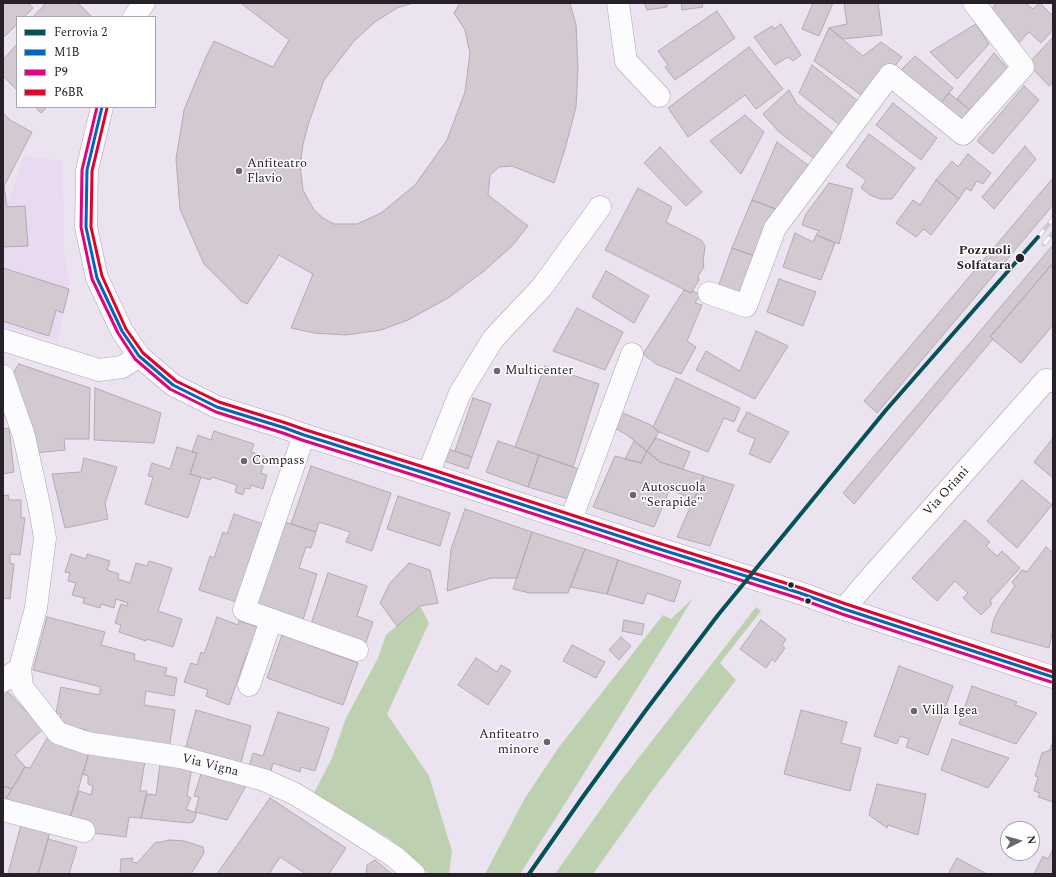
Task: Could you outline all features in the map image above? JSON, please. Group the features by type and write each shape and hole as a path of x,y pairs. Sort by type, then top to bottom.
{"street":[{"path":"135,16 144,3"},
{"path":"618,3 626,61 659,96"},
{"path":"710,293 746,306 775,228 890,75 963,134 1023,67 974,3"},
{"path":"102,108 87,170 86,227 97,278 122,331 139,356 173,385 217,407 800,593 1053,678"},
{"path":"428,474 460,393 493,339 542,287 600,207"},
{"path":"3,340 99,370 122,367 139,356"},
{"path":"571,520 632,354"},
{"path":"3,376 24,436 46,538 36,608 20,668 3,681"},
{"name":"Via Oriani","path":"844,609 864,584 1046,380 1053,381"},
{"path":"304,435 244,610 357,650"},
{"path":"249,685 271,620"},
{"name":"Via Vigna","path":"20,668 22,687 58,733 87,743 180,758 264,780 295,794 350,828 395,857 414,874"},
{"path":"3,810 84,831"}],"shaded area":[{"path":"24,156 63,161 64,248 70,285 57,342 3,326 3,218"}],"green space":[{"path":"693,598 520,874 485,874 525,798 559,747 663,615 671,619"},
{"path":"420,606 429,623 387,714 429,776 452,851 449,874 429,874 390,839 314,793 332,758 346,718 378,658 386,635"},
{"path":"756,607 761,611 720,663 736,680 652,791 593,874 555,874 620,782"}],"building":[{"path":"3,3 28,3 33,8 25,16 16,16 16,25 3,38"},
{"path":"46,3 78,3 91,16 34,16"},
{"name":"Anfiteatro Flavio","path":"242,3 413,3 397,8 375,22 354,41 324,80 303,144 300,166 303,190 314,210 323,218 334,224 357,224 381,213 415,185 447,140 465,92 470,53 465,30 454,13 460,3 570,3 576,25 578,68 576,107 554,183 512,166 499,167 490,175 488,195 528,226 512,246 484,271 448,298 408,320 381,330 346,335 314,333 291,328 313,274 279,255 247,304 241,301 204,264 180,209 176,159 184,110 214,41 273,67 289,40"},
{"path":"644,3 667,3 667,7 647,10"},
{"path":"681,3 702,3 703,7 682,10"},
{"path":"813,3 833,3 819,36 802,29"},
{"path":"844,3 878,3 882,35 843,39 829,28 847,24"},
{"path":"996,3 1025,3 1033,9 1040,3 1053,16 1053,30 1041,43 1029,32 1015,47 990,12"},
{"path":"717,11 735,38 675,80 665,67 668,65 658,51"},
{"path":"781,24 801,55 793,61 788,57 775,65 754,37 772,26 774,29"},
{"path":"976,24 989,44 957,79 930,52"},
{"path":"829,28 863,56 881,42 902,57 868,100 814,61"},
{"path":"1053,37 1053,82 1049,86 1028,64"},
{"path":"16,45 16,89 3,76 3,60"},
{"path":"749,47 783,89 756,109 745,95 688,137 668,108"},
{"path":"994,53 1012,73 976,115 957,99"},
{"path":"915,56 953,88 936,109 895,76"},
{"path":"812,65 863,105 845,129 799,93"},
{"path":"1024,86 1039,100 993,154 977,141"},
{"path":"789,90 797,104 838,137 820,163 779,132 763,114"},
{"path":"949,93 976,115 963,130 936,109"},
{"path":"893,103 937,138 921,160 876,125"},
{"path":"36,108 46,108 41,113"},
{"path":"3,113 10,120 32,132 4,186 7,207 25,206 28,246 3,247"},
{"path":"745,115 764,132 741,174 710,141"},
{"path":"869,134 915,168 892,199 880,199 870,195 861,188 866,180 846,166"},
{"path":"777,142 813,169 781,211 752,200"},
{"path":"1025,146 1036,159 994,209 982,197"},
{"path":"660,147 702,192 686,206 644,163"},
{"path":"968,154 991,173 983,184 977,181 971,191 966,188 959,199 936,180 952,161 958,167"},
{"path":"1053,178 1053,205 877,413 864,401"},
{"path":"936,180 959,199 931,235 924,229 916,237 896,223 913,200 920,205"},
{"path":"829,183 853,189 839,244 816,235 819,231 802,225 806,214"},
{"path":"638,188 672,207 666,222 701,240 705,246 704,267 698,276 699,280 691,293 605,250"},
{"path":"752,200 781,211 760,258 732,248"},
{"path":"795,233 813,242 816,235 835,243 821,280 783,267"},
{"path":"1053,245 1053,263 990,337 993,339 854,504 843,493"},
{"path":"732,248 760,258 743,303 716,293"},
{"name":"Pozzuoli Solfatara","path":"1053,263 1053,325 1021,363 990,337"},
{"path":"3,268 69,289 63,313 56,310 49,336 3,321"},
{"path":"606,271 649,296 634,323 592,297"},
{"path":"779,279 816,292 803,326 767,312"},
{"path":"684,290 691,293 693,291 700,295 695,303 702,305 687,341 696,347 681,374 656,364 643,354"},
{"path":"577,308 623,332 605,370 553,351"},
{"path":"756,331 788,346 755,399 696,370 706,351 740,371"},
{"path":"19,364 90,388 89,439 64,439 65,450 34,453 13,373"},
{"path":"545,366 599,384 573,467 515,447"},
{"path":"676,378 740,408 734,422 724,418 708,452 659,432 653,427"},
{"path":"95,388 161,413 154,443 94,440"},
{"path":"473,398 491,404 472,457 455,451"},
{"path":"614,409 651,425 659,432 647,451 627,435 608,424"},
{"path":"747,412 789,432 770,463 749,454 755,439 737,431"},
{"path":"9,428 14,472 3,474 3,429"},
{"path":"214,431 254,444 251,452 266,457 261,473 267,475 263,489 251,485 250,489 245,488 243,495 235,492 237,485 212,477 210,480 190,474 197,453 192,452 198,435 211,440"},
{"path":"656,438 690,452 683,469 660,462 647,451"},
{"path":"1053,438 1053,478 1034,462"},
{"path":"498,441 539,455 528,487 486,472"},
{"path":"634,441 647,451 641,463 625,459"},
{"path":"177,447 197,453 190,474 201,477 188,518 145,504 153,477 148,476 152,463 170,469"},
{"path":"445,448 472,457 468,469 441,460"},
{"name":"Autoscuola \"Serapide\"","path":"647,451 660,462 704,476 694,500 670,489 654,527 593,507 615,456 641,463"},
{"path":"539,455 581,470 572,500 528,487"},
{"path":"84,458 117,467 105,503 108,519 65,528 52,474 81,472"},
{"path":"311,466 391,493 372,551 346,542 350,532 319,522 316,532 291,524"},
{"path":"704,476 734,485 710,546 677,537"},
{"path":"1022,480 1052,505 1017,548 987,521"},
{"path":"8,495 9,500 21,500 21,518 25,518 20,555 10,554 10,563 14,564 10,599 3,598 3,496"},
{"path":"398,496 450,513 440,546 387,529"},
{"path":"465,509 532,532 517,578 491,578 447,591 451,549"},
{"path":"234,514 266,525 240,603 199,590 210,556 214,558 223,532 227,534"},
{"path":"965,520 990,542 986,546 997,556 1002,551 1020,568 990,601 992,604 981,615 963,598 968,593 955,581 937,601 912,578"},
{"path":"282,521 316,532 311,548 306,547 299,568 317,574 303,620 256,604"},
{"path":"532,532 585,549 568,593 530,593 513,589"},
{"path":"1046,547 1053,553 1053,629 1049,648 991,632 994,619 1000,607 1015,586 1012,582 1022,570 1027,572"},
{"path":"585,549 618,560 607,594 570,587"},
{"path":"71,554 86,559 87,554 110,561 107,570 119,574 118,579 130,583 136,563 147,566 149,561 172,568 158,611 182,619 173,647 147,639 146,641 119,632 121,625 115,623 121,604 127,606 128,603 116,599 114,608 101,604 100,608 83,603 84,598 72,595 76,583 68,581 70,573 65,572"},
{"path":"618,560 681,581 674,602 647,593 643,604 607,594"},
{"path":"409,563 430,570 438,603 420,606 397,626 380,603 390,583"},
{"path":"328,573 367,586 357,616 373,622 365,645 310,627"},
{"path":"47,617 105,632 101,645 135,654 134,660 167,668 165,675 177,678 174,696 146,691 144,705 175,710 169,750 86,733 87,730 65,726 60,721 61,714 56,713 61,687 99,695 101,687 33,670"},
{"path":"217,617 238,625 239,621 260,628 250,654 247,653 229,705 206,696 208,690 184,682 191,663 197,665 201,652 204,654"},
{"path":"624,620 644,624 642,635 622,631"},
{"path":"761,620 786,639 782,646 785,648 775,662 772,659 766,668 740,649"},
{"path":"282,635 358,663 343,705 267,678"},
{"path":"621,637 631,646 619,660 609,650"},
{"path":"572,645 605,662 596,678 563,661"},
{"path":"476,658 497,672 501,665 511,671 488,705 458,685"},
{"name":"Villa Igea","path":"899,666 953,686 928,755 906,747 909,739 900,736 897,744 874,736"},
{"path":"972,686 1017,702 1015,705 1037,713 1016,744 959,724"},
{"path":"8,692 43,729 15,755 25,767 12,789 3,786 3,696"},
{"path":"196,710 251,726 240,766 185,750"},
{"path":"801,710 847,722 841,743 861,748 850,791 784,774"},
{"path":"278,712 329,728 315,771 301,767 300,772 273,763 270,774 249,767 253,753 263,756"},
{"path":"49,735 89,752 70,818 4,802 25,767 30,768"},
{"path":"952,739 1009,758 988,788 941,770"},
{"path":"1053,742 1053,802 1038,797 1040,793 1034,791 1038,777 1035,776 1042,753 1050,750"},
{"path":"89,752 145,761 140,791 147,791 141,818 129,817 126,837 93,833 70,818 79,791 91,795 93,786 88,784 88,776 83,774"},
{"path":"160,764 192,767 187,796 191,798 186,809 196,813 193,822 188,823 141,818 147,794 156,795"},
{"path":"202,771 247,784 227,820 195,812 199,797 194,796"},
{"path":"877,784 926,794 918,835 888,825 887,828 869,815"},
{"path":"3,786 12,789 4,802 3,802"},
{"path":"270,798 346,848 329,874 306,874 280,857 269,874 217,874"},
{"path":"22,821 51,829 38,874 8,874"},
{"path":"48,839 77,847 69,874 38,874"},
{"path":"170,840 184,841 203,847 204,853 191,874 120,874 121,859 133,858 132,862 137,863 155,843"},
{"path":"1053,849 1053,874 1034,874 1043,856 1048,859"},
{"path":"957,858 985,873 985,874 948,874"},
{"path":"375,860 392,874 366,874 367,865"}],"railway":[{"path":"1038,237 1053,219"},
{"path":"1044,244 1053,233"}],"rail line":[{"name":"2","path":"529,874 646,710 718,615 886,410 1038,237"}],"transit line":[{"name":"P9","path":"97,108 82,170 81,227 92,279 118,333 135,359 170,389 216,412 798,598 842,614 1051,682"},
{"name":"M1B","path":"102,108 87,170 86,227 97,278 122,331 139,356 173,385 217,407 800,593 844,609 1053,677"},
{"name":"P6BR","path":"107,108 92,171 91,227 102,276 126,329 143,353 176,381 219,402 801,588 1053,672"}],"place":[{"name":"Anfiteatro Flavio","path":"239,171"},
{"name":"Pozzuoli Solfatara","path":"1020,258"},
{"name":"Multicenter","path":"497,371"},
{"name":"Compass","path":"244,461"},
{"name":"Autoscuola \"Serapide\"","path":"633,495"},
{"name":"Villa Igea","path":"914,711"},
{"name":"Anfiteatro minore","path":"547,742"}]}
